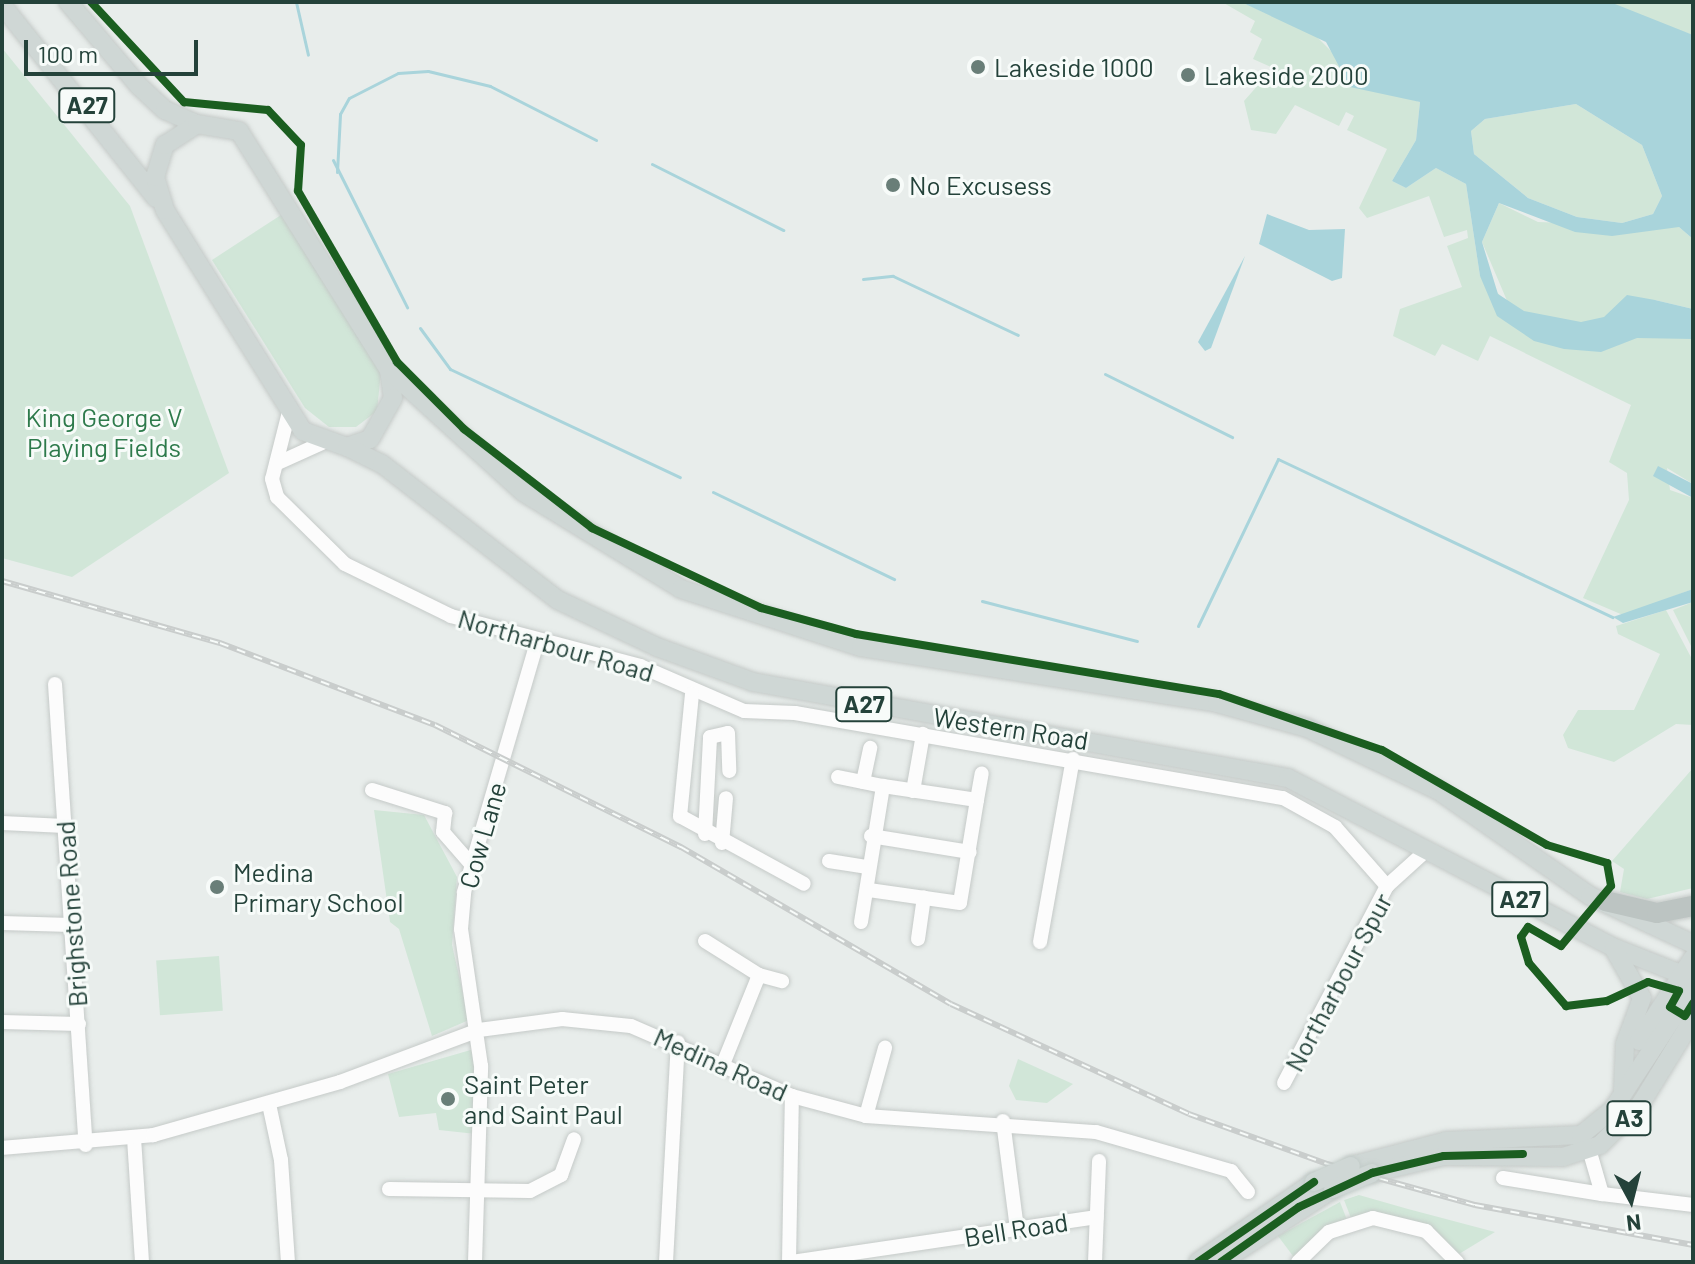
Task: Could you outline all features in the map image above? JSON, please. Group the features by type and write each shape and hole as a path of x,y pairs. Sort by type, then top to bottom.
{"highway":[{"path":"1598,898 1657,913 1693,906"}],"main road":[{"name":"A27","path":"68,2 139,86 165,110 197,124"},
{"name":"A27","path":"2,5 165,210"},
{"path":"322,443 289,412 165,210 155,177 158,156 197,124 226,124 252,145 389,370 387,420 370,439 347,447"},
{"name":"A27","path":"389,370 523,492 681,589 861,647 1217,703 1307,728 1439,791 1598,898 1688,964"},
{"name":"Western Road","path":"322,443 347,447 382,464 558,600 657,647 768,685 1288,778 1613,947 1688,964"},
{"path":"1613,947 1641,992 1625,1044 1627,1064 1623,1090"},
{"name":"A3","path":"1627,1064 1688,964"},
{"name":"A3","path":"1198,1262 1314,1182 1351,1166 1446,1141 1581,1135 1623,1090 1688,964"},
{"name":"A3","path":"1221,1262 1333,1189 1372,1173 1444,1156 1563,1157 1589,1149 1640,1105 1686,1038 1693,1019"}],"street":[{"name":"Northarbour Road","path":"289,412 272,479 277,497 345,564 451,616 537,643 640,666 692,694 744,711 923,734 1283,798 1335,827 1387,886"},
{"path":"278,464 291,451 322,443"},
{"name":"Cow Lane","path":"475,1262 479,1030 461,929 471,864 537,643"},
{"name":"Brighstone Road","path":"55,684 86,1145"},
{"path":"692,694 680,816 705,834 804,884"},
{"path":"705,834 710,737 728,733 729,771"},
{"path":"913,791 923,734"},
{"path":"863,782 870,748"},
{"path":"1040,942 1073,759"},
{"path":"869,890 960,903 982,773"},
{"path":"838,777 977,800"},
{"path":"861,922 869,890 865,867 883,786"},
{"path":"372,790 445,813 443,832 471,864"},
{"path":"722,843 726,798"},
{"path":"2,823 65,826"},
{"path":"871,836 970,852"},
{"name":"Northarbour Spur","path":"1284,1083 1387,886 1428,849"},
{"path":"829,861 865,867"},
{"path":"918,939 924,897"},
{"path":"2,923 71,925"},
{"path":"705,941 759,975 782,981"},
{"path":"723,1064 759,975"},
{"name":"Medina Road","path":"2,1148 86,1145 134,1138 269,1104 479,1030 562,1019 631,1026 678,1042 792,1096 866,1116 1003,1121 1096,1132 1231,1171 1248,1192"},
{"path":"2,1022 79,1024"},
{"path":"666,1262 678,1042"},
{"path":"866,1116 885,1048"},
{"path":"790,1262 792,1096"},
{"path":"269,1104 281,1160 288,1262"},
{"path":"1003,1121 1017,1229"},
{"path":"134,1138 142,1262"},
{"path":"389,1189 547,1186 561,1175 574,1139"},
{"path":"1589,1149 1602,1194"},
{"path":"1095,1262 1099,1161"},
{"path":"1503,1178 1693,1205"},
{"name":"Bell Road","path":"790,1262 1097,1217"},
{"path":"1298,1262 1329,1232 1373,1218 1426,1231 1457,1262"}],"green space":[{"path":"1222,2 1241,2 1315,35 1338,58 1344,80 1420,102 1416,140 1392,181 1406,188 1436,168 1466,184 1480,276 1508,303 1482,242 1499,203 1538,222 1679,227 1693,239 1693,309 1655,300 1693,327 1693,484 1667,468 1670,490 1693,498 1693,589 1623,615 1583,598 1629,500 1627,473 1609,462 1631,405 1490,336 1478,361 1442,344 1435,356 1393,336 1400,309 1462,287 1447,246 1468,238 1467,230 1444,237 1429,196 1367,218 1359,208 1387,149 1347,130 1354,116 1346,112 1339,126 1295,105 1276,134 1251,130 1244,101 1273,68 1253,59 1262,39 1250,32 1255,21"},
{"path":"1610,2 1693,2 1693,35 1647,20"},
{"name":"King George V Playing Fields","path":"2,48 130,206 229,473 72,577 2,558"},
{"path":"1576,104 1642,145 1662,196 1653,214 1622,223 1577,217 1528,198 1474,154 1471,131 1485,119"},
{"path":"281,215 381,371 377,411 356,427 329,427 305,408 212,260"},
{"path":"1693,602 1693,650 1673,610"},
{"path":"1666,610 1693,661 1693,725 1676,724 1614,762 1568,748 1563,735 1578,710 1634,710 1660,654 1618,634 1616,626"},
{"path":"1693,768 1693,888 1647,899 1620,892 1624,869 1612,861"},
{"path":"374,810 424,815 457,877 452,945 469,1020 432,1036 399,929 390,922"},
{"path":"219,956 223,1011 160,1015 156,960"},
{"path":"474,1049 476,1134 439,1130 436,1113 399,1117 388,1074"},
{"path":"1018,1059 1073,1084 1047,1103 1016,1100 1009,1086"},
{"path":"1359,1195 1495,1232 1459,1254 1417,1222 1351,1218 1344,1200"},
{"path":"1340,1202 1347,1220 1296,1260 1278,1236"}],"water":[{"path":"1241,2 1610,2 1693,35 1693,239 1679,227 1612,236 1575,232 1499,203 1482,242 1498,294 1524,311 1581,322 1604,317 1627,295 1693,309 1693,339 1637,338 1601,352 1564,349 1534,341 1497,316 1480,276 1466,184 1436,168 1406,188 1392,181 1416,140 1420,102 1350,87 1326,42","holes":["1576,104 1642,145 1662,196 1653,214 1622,223 1577,217 1528,198 1474,154 1471,131 1485,119"]},
{"path":"1267,214 1309,230 1345,229 1342,278 1332,281 1259,244"},
{"path":"1245,256 1211,348 1205,351 1198,342"},
{"path":"1658,466 1693,484 1693,498 1653,476"},
{"path":"1693,589 1693,602 1623,623 1613,617"}],"waterway":[{"path":"296,2 308,55"},
{"path":"337,172 340,114 349,98 398,73 428,71 490,86 596,140"},
{"path":"333,160 407,307"},
{"path":"652,164 783,230"},
{"path":"863,279 893,276 1018,335"},
{"path":"420,328 450,369 680,477"},
{"path":"1105,374 1232,437"},
{"path":"1198,626 1278,459 1613,617"},
{"path":"713,492 894,579"},
{"path":"982,601 1137,641"}],"railway":[{"path":"2,581 220,643 435,725 681,847 951,1004 1189,1114 1327,1164 1475,1205 1693,1245"}],"cycle path":[{"path":"91,2 184,102 268,110 301,145 298,191 397,362 464,429 592,528 761,608 856,634 1219,694 1382,750 1547,845 1607,863 1611,886 1561,946 1528,927 1521,937 1529,963 1566,1006 1607,1001 1648,982 1679,991 1670,1007 1685,1016 1693,1003"},
{"path":"1221,1262 1299,1207 1372,1173 1444,1156 1523,1154"},
{"path":"1198,1262 1314,1182"}],"place":[{"name":"Lakeside 1000","path":"978,67"},
{"name":"Lakeside 2000","path":"1188,75"},
{"name":"No Excusess","path":"893,185"},
{"name":"Medina Primary School","path":"217,887"},
{"name":"Saint Peter and Saint Paul","path":"448,1099"}]}
